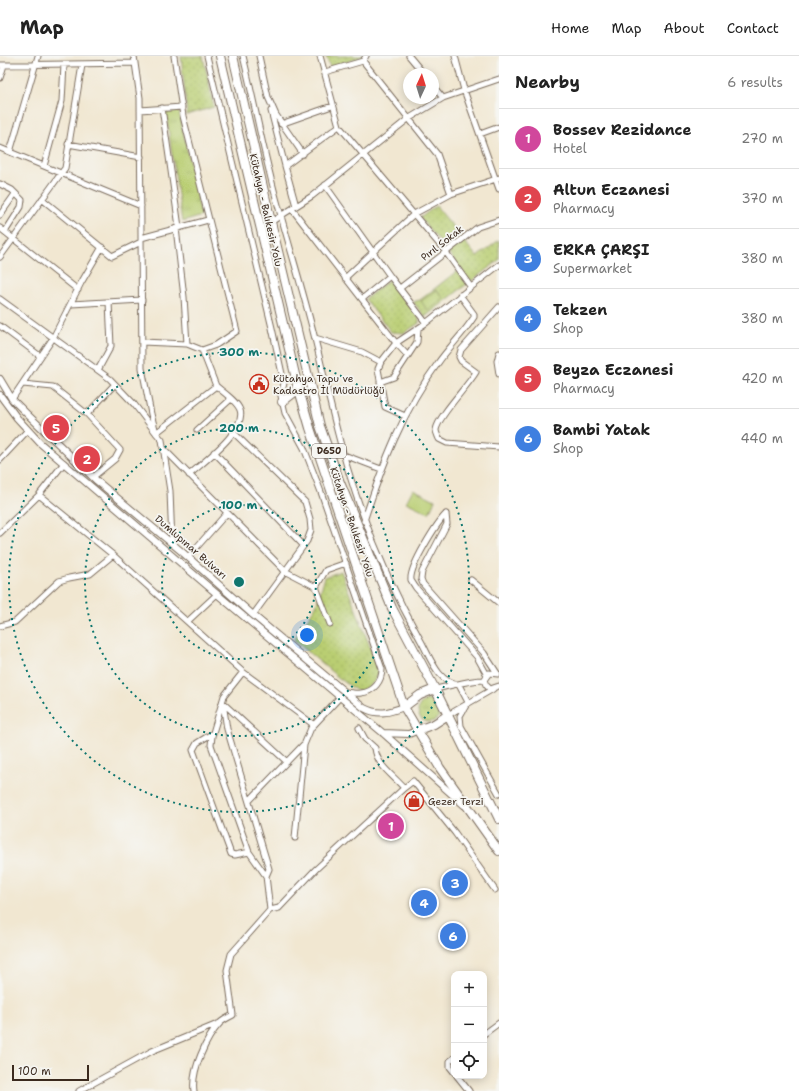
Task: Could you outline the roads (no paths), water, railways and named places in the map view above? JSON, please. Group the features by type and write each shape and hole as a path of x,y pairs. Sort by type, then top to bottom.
{"highway":[{"name":"Kütahya - Balıkesir Yolu","path":"220,56 297,383 310,428 404,707 440,768 499,851"},
{"name":"Kütahya - Balıkesir Yolu","path":"233,56 320,426 339,480 392,608 438,689 448,715 499,819"},
{"path":"282,402 296,391 297,383"},
{"path":"404,707 420,695 438,689"},
{"path":"418,730 434,724 448,715"}],"main road":[{"name":"Dumlupınar Bulvarı","path":"0,379 12,399 93,477 172,543 253,615 344,692 364,708 375,713 386,713 404,707"},
{"name":"Dumlupınar Bulvarı","path":"0,395 28,430 64,462 217,594 383,733 470,811"},
{"path":"383,733 409,734 418,730"}],"street":[{"path":"10,152 38,56"},
{"path":"134,56 140,110 142,368 156,433"},
{"path":"142,342 187,344 202,350 216,345 236,330 208,220 182,107 174,56"},
{"path":"207,56 272,328 284,383 282,402 285,413 304,448 368,622 382,672 380,681 366,692 344,692"},
{"path":"243,56 281,216 315,338 344,455 364,521 403,610 443,679 452,684 458,685"},
{"path":"259,56 294,207 345,278 408,356"},
{"path":"320,56 332,106 339,126 445,251 470,286"},
{"path":"409,56 419,68"},
{"path":"455,56 464,90 497,179 499,189"},
{"path":"325,72 365,58 408,118 437,154 451,194"},
{"path":"0,78 2,65 82,65 135,63"},
{"path":"44,166 62,101 64,65"},
{"path":"0,257 65,168 82,65"},
{"path":"271,222 325,185 408,118 443,98 499,79"},
{"path":"439,93 443,98"},
{"path":"268,97 281,124 302,154"},
{"path":"281,124 332,106"},
{"path":"140,110 182,107"},
{"path":"162,108 178,227 187,344"},
{"path":"285,166 339,126"},
{"path":"480,134 499,127"},
{"path":"68,144 141,157"},
{"path":"0,148 141,206"},
{"path":"345,278 414,214 451,194 497,179"},
{"path":"0,184 22,200 21,207 5,232"},
{"path":"325,185 372,253 426,323"},
{"path":"0,215 15,194"},
{"path":"42,199 112,256 141,240 178,227 208,220"},
{"path":"278,204 286,212"},
{"name":"Pırıl Sokak","path":"400,288 445,251 478,227 499,220"},
{"path":"0,228 78,290"},
{"path":"12,399 53,338 102,247"},
{"path":"405,416 386,407 378,369 381,362 396,343 426,323 470,286 499,265"},
{"path":"362,299 390,276"},
{"path":"364,521 381,469 405,416 437,363 474,317 474,314 460,295"},
{"path":"0,299 115,384 134,404 162,440 170,491 172,543"},
{"path":"71,304 142,300"},
{"path":"98,370 111,346 109,302"},
{"path":"499,306 461,350 459,356 461,361 476,372 469,384 439,421 436,431 439,439 447,443 499,447"},
{"path":"0,326 40,356"},
{"path":"380,382 394,377 417,342 418,329"},
{"path":"315,338 362,352 381,362"},
{"path":"189,475 234,432 241,419 238,405 216,386 202,350"},
{"path":"499,353 497,361 499,374"},
{"path":"23,384 53,387 87,414 120,450 115,459 93,477"},
{"path":"87,414 115,384"},
{"path":"156,433 216,386"},
{"path":"197,430 231,399"},
{"path":"0,460 28,430"},
{"path":"234,432 305,502 310,519 311,530 303,545 253,615"},
{"path":"163,448 285,571 316,587 330,624"},
{"path":"214,452 303,545"},
{"path":"344,455 381,469"},
{"path":"0,533 39,494 64,462"},
{"path":"39,494 113,555 244,672 314,724"},
{"path":"188,557 227,513"},
{"path":"493,689 488,687 486,677 477,657 416,588 411,580 412,571 439,522 446,514 446,524 422,572 421,579 423,584 484,653 498,674"},
{"path":"0,626 15,622 59,582 69,578 90,574 113,555"},
{"path":"316,587 326,570 346,563"},
{"path":"471,580 499,603"},
{"path":"188,621 217,594"},
{"path":"244,672 224,696 211,744 250,852 266,876 270,910"},
{"path":"438,689 486,677 492,672 498,674"},
{"path":"438,689 443,679"},
{"path":"458,685 468,702"},
{"path":"448,715 468,702 499,686"},
{"path":"249,801 304,745 314,724 340,697"},
{"path":"468,702 460,716 461,726 499,794"},
{"path":"222,703 287,762"},
{"path":"222,703 227,729 269,870 266,876"},
{"path":"359,728 365,739 375,748 376,758 380,764 404,788"},
{"path":"213,733 197,742 194,750 231,854 235,855 250,852"},
{"path":"295,838 304,745"},
{"path":"79,1091 152,1051 233,1015 227,970 231,954 270,910 279,908 316,869 413,781 456,833 494,890"},
{"path":"194,1091 192,1081 203,1049 220,1022"},
{"path":"487,1032 499,1022"},
{"path":"459,1079 469,1091"}],"place":[{"name":"Kütahya Tapu ve Kadastro İl Müdürlüğü","path":"259,384"},
{"name":"Beyza Eczanesi","path":"56,428"},
{"name":"Altun Eczanesi","path":"87,459"},
{"name":"Gezer Terzi","path":"414,801"},
{"name":"Bossev Rezidance","path":"391,826"},
{"name":"ERKA ÇARŞI","path":"455,883"},
{"name":"Tekzen","path":"424,903"},
{"name":"Bambi Yatak","path":"453,936"}]}
